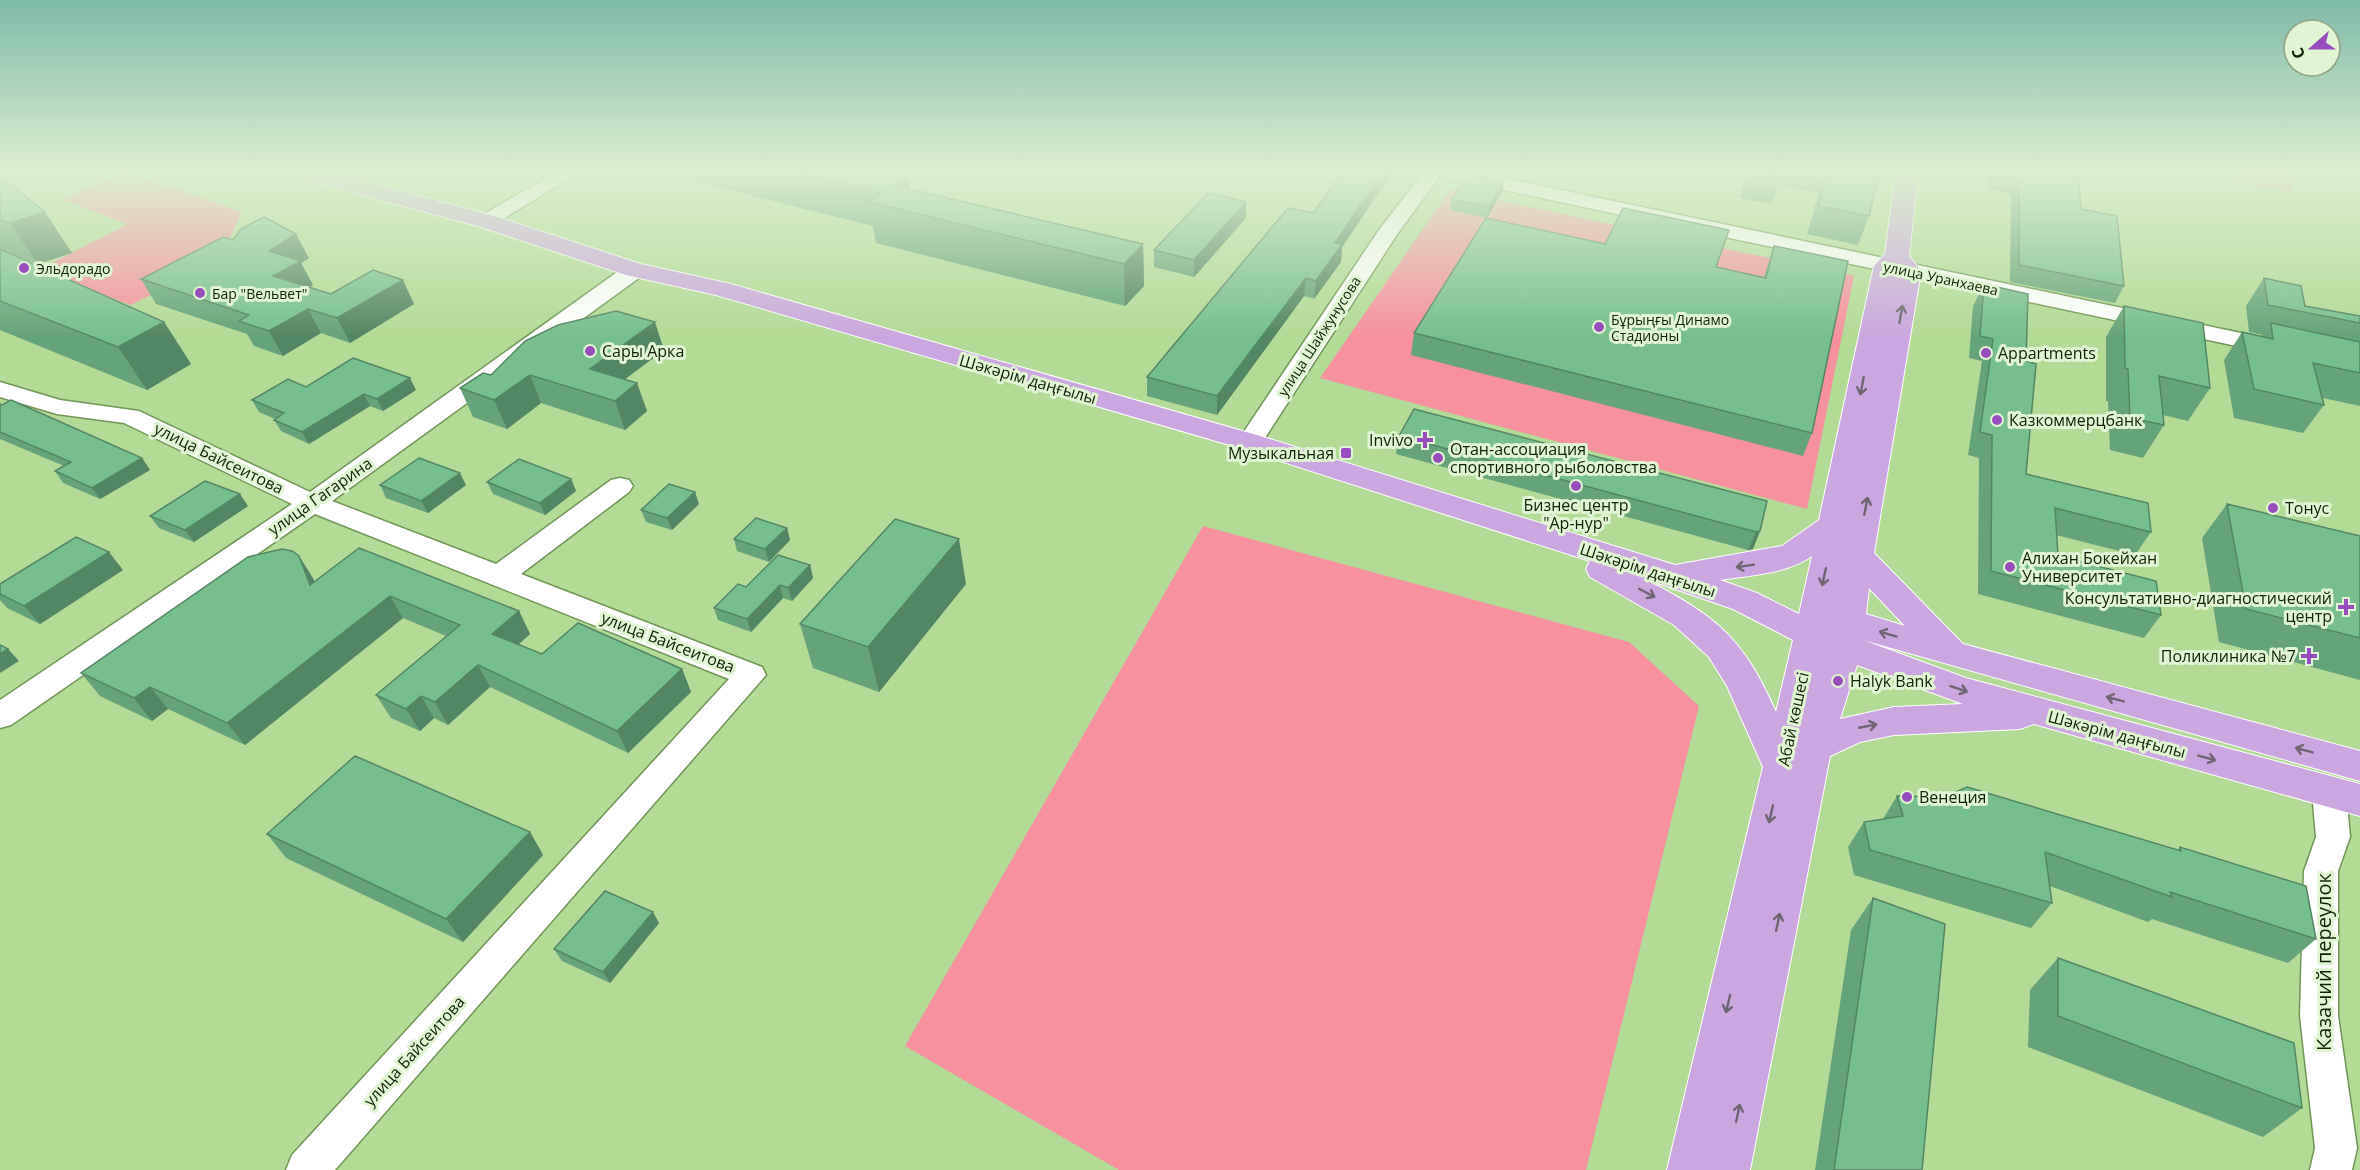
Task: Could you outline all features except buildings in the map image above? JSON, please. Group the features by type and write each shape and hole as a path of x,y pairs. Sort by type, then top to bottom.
{"main road":[{"name":"Шәкәрім даңғылы","path":"506,228 635,270 722,289 1250,442 1830,628 1953,654 2360,766"},
{"name":"Абай көшесі","path":"1690,1170 1830,628 1857,555 1898,265 1900,228"},
{"name":"Абай көшесі","path":"1830,628 1835,524 1898,265"},
{"path":"1673,576 1771,561 1793,554 1835,524"},
{"path":"1561,542 1610,574 1688,618 1718,644 1798,758 1852,729 1894,721 2043,714"},
{"path":"1857,555 1953,654"},
{"name":"Шәкәрім даңғылы","path":"1830,628 1959,689 2344,796"},
{"name":"Абай көшесі","path":"1726,1170 1798,758"}],"street":[{"name":"улица Шайжунусова","path":"1250,442 1391,228"},
{"name":"улица Уранхаева","path":"1717,228 2297,352"},
{"name":"улица Гагарина","path":"0,716 312,503 635,270"},
{"name":"улица Байсеитова","path":"0,389 57,406 130,416 312,503 751,675 308,1170"},
{"path":"499,576 620,486"},
{"name":"Казачий переулок","path":"2331,1170 2336,1148 2319,1016 2321,871 2344,796"}],"shaded area":[{"path":"121,228 235,228 219,260 131,305 38,270"},
{"name":"Бұрыңғы Динамо Стадионы","path":"1424,228 1627,228 1854,276 1807,509 1320,378"},
{"path":"1203,526 1629,642 1699,706 1586,1170 1119,1170 905,1046"}],"place":[{"name":"Эльдорадо","path":"24,268"},
{"name":"Бар \"Вельвет\"","path":"200,293"},
{"name":"Бұрыңғы Динамо Стадионы","path":"1599,327"},
{"name":"Сары Арка","path":"590,351"},
{"name":"Appartments","path":"1986,353"},
{"name":"Казкоммерцбанк","path":"1997,420"},
{"name":"Invivo","path":"1425,440"},
{"name":"Музыкальная","path":"1346,453"},
{"name":"Отан-ассоциация спортивного рыболовства","path":"1438,458"},
{"name":"Бизнес центр \"Ар-нур\"","path":"1576,486"},
{"name":"Тонус","path":"2273,508"},
{"name":"Алихан Бокейхан Университет","path":"2010,567"},
{"name":"Консультативно-диагностический центр","path":"2346,607"},
{"name":"Поликлиника №7","path":"2309,656"},
{"name":"Halyk Bank","path":"1838,681"},
{"name":"Венеция","path":"1907,797"}]}
